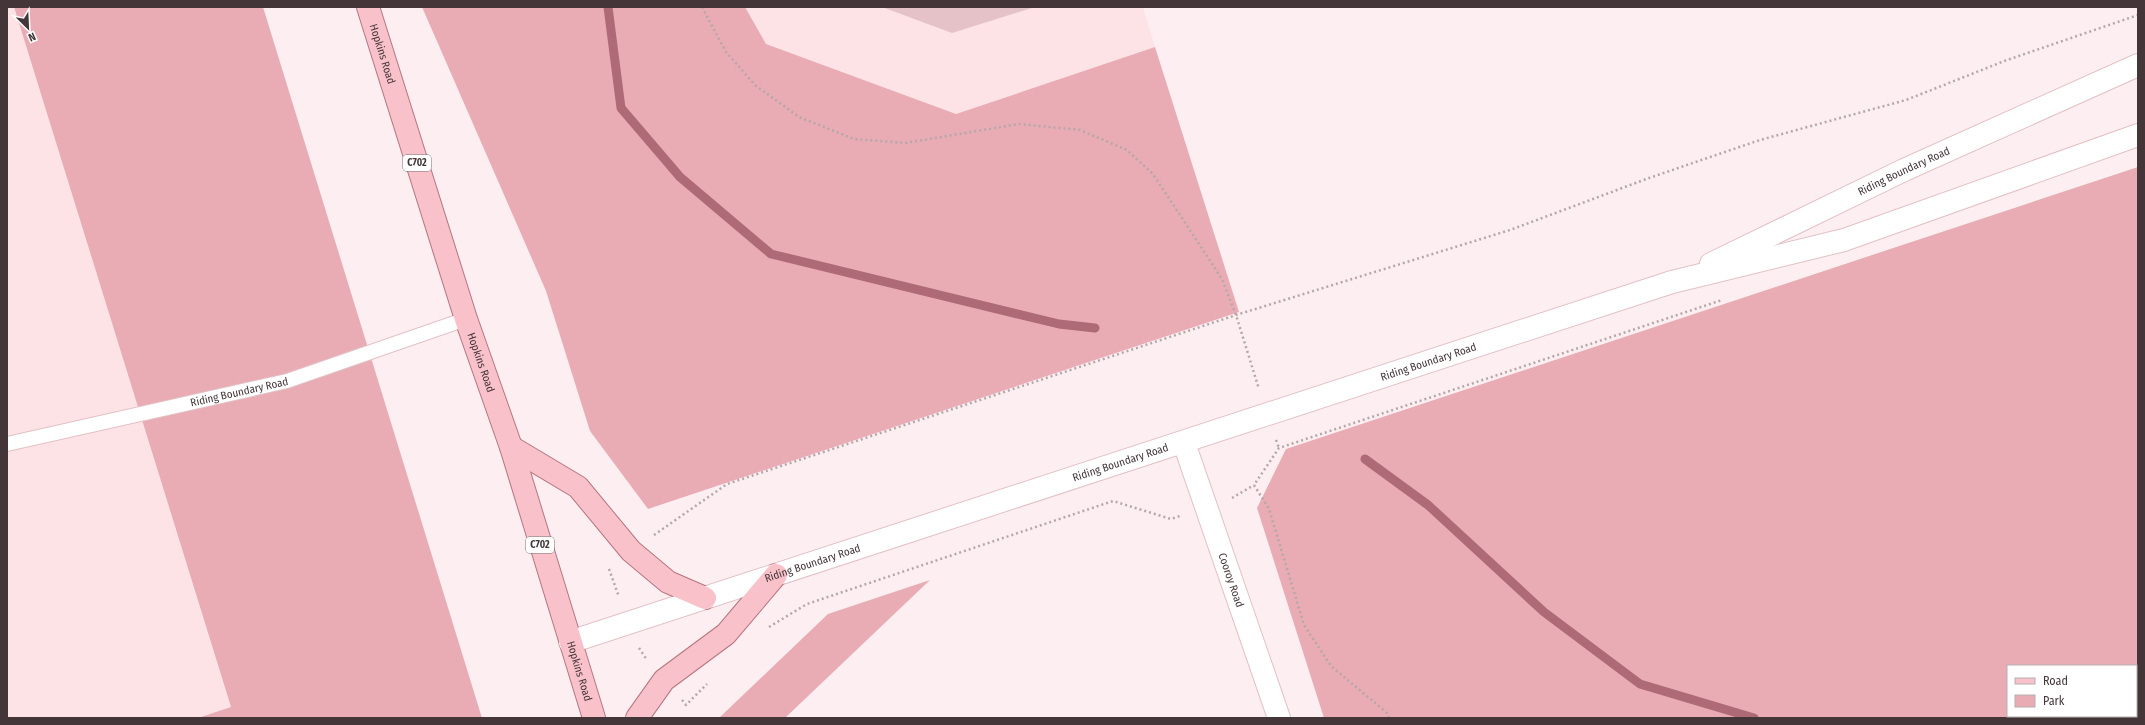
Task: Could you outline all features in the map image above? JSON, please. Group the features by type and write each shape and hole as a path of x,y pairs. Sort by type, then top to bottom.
{"main road":[{"name":"Hopkins Road","path":"368,7 466,320 511,447 594,718"},
{"path":"511,447 578,487 631,551 668,582 705,598"},
{"path":"638,718 664,680 726,634 776,575"}],"street":[{"name":"Riding Boundary Road","path":"1672,282 1904,170 2138,65"},
{"name":"Riding Boundary Road","path":"570,642 1184,443 1266,414 1672,282 1844,240 2138,135"},
{"name":"Cooroy Road","path":"1184,443 1279,718"}],"lane":[{"name":"Riding Boundary Road","path":"7,444 287,381 466,320"}],"path":[{"path":"702,7 726,52 755,85 800,117 854,139 904,144 1019,124 1080,130 1127,150 1153,174 1222,279 1236,315 1266,414 1279,448"},
{"path":"708,684 686,704 664,680 640,652 609,569 631,551 726,484 1236,315 1510,230 1649,178 1760,140 1906,100 2007,60 2138,15"},
{"path":"763,631 807,604 1113,501 1171,519 1230,499 1254,485 1279,448 1723,300"},
{"path":"1254,485 1270,509 1304,625 1331,666 1386,713 1389,718"}],"shaded area":[{"path":"7,7 14,7 231,708 198,718 7,718"},
{"path":"745,7 1143,7 1155,47 956,114 765,44"}],"green space":[{"path":"14,7 263,7 482,718 198,718 231,707"},
{"path":"422,7 745,7 766,44 956,114 1155,47 1239,312 648,509 590,431 546,291"},
{"path":"2138,167 2138,718 1324,718 1257,508 1286,449"},
{"path":"930,580 785,718 719,718 828,614"}],"building":[{"path":"882,7 1035,7 952,33"}],"waterway":[{"path":"608,7 621,108 680,177 771,254 1059,324 1095,328"},
{"path":"1365,459 1428,505 1544,612 1640,684 1754,718"}]}
